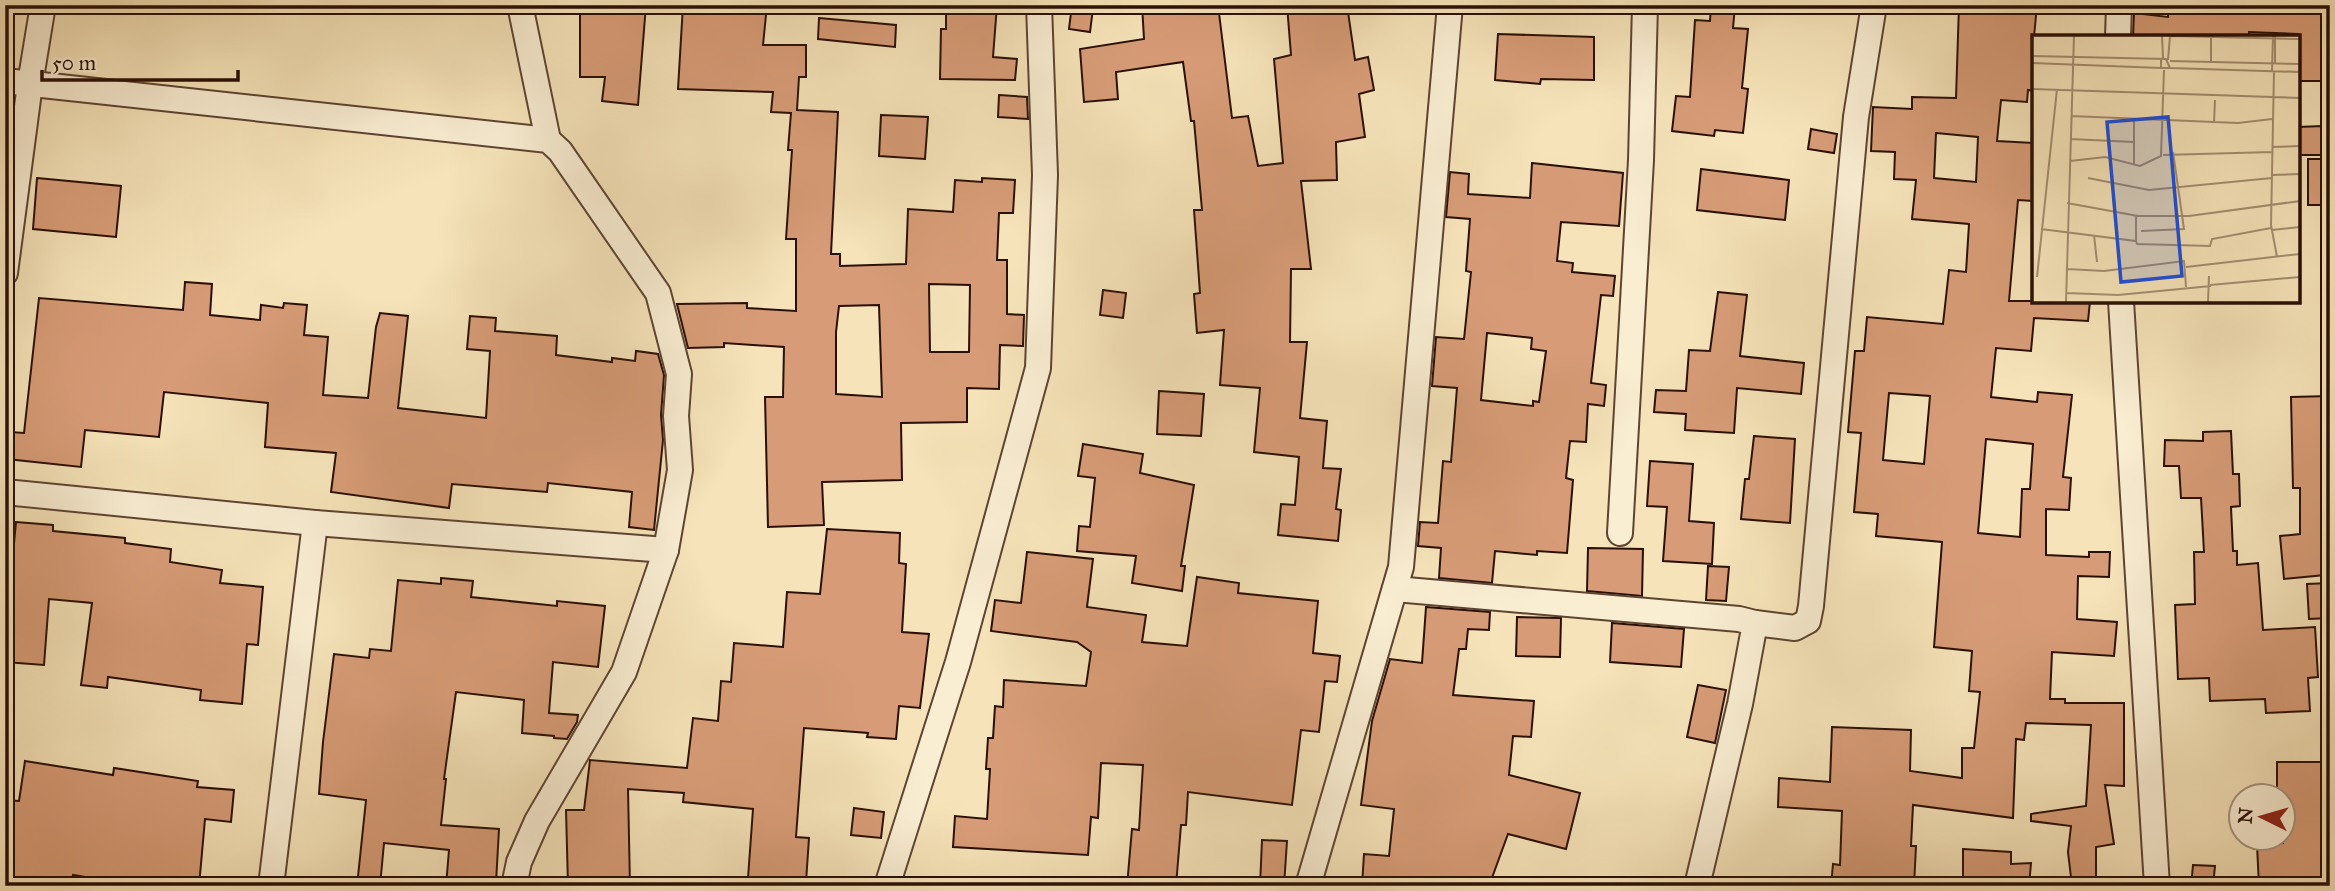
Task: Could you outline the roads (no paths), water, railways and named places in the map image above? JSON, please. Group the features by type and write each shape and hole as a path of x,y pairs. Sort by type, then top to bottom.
{"street":[{"path":"5,273 43,5"},
{"path":"514,886 519,862 537,821 624,672 666,550 680,470 676,416 679,374 658,293 560,151 548,140 520,5"},
{"path":"887,886 958,662 1038,368 1045,176 1039,5"},
{"path":"1308,886 1401,567 1450,5"},
{"path":"1620,533 1641,160 1645,5"},
{"path":"1395,589 1739,619 1795,628 1808,621 1856,117 1874,5"},
{"path":"2118,35 2119,5"},
{"path":"5,81 548,140"},
{"path":"2121,303 2157,886"},
{"path":"5,492 315,523 666,550"},
{"path":"271,886 315,523"},
{"path":"1697,886 1740,704 1755,622"}]}
